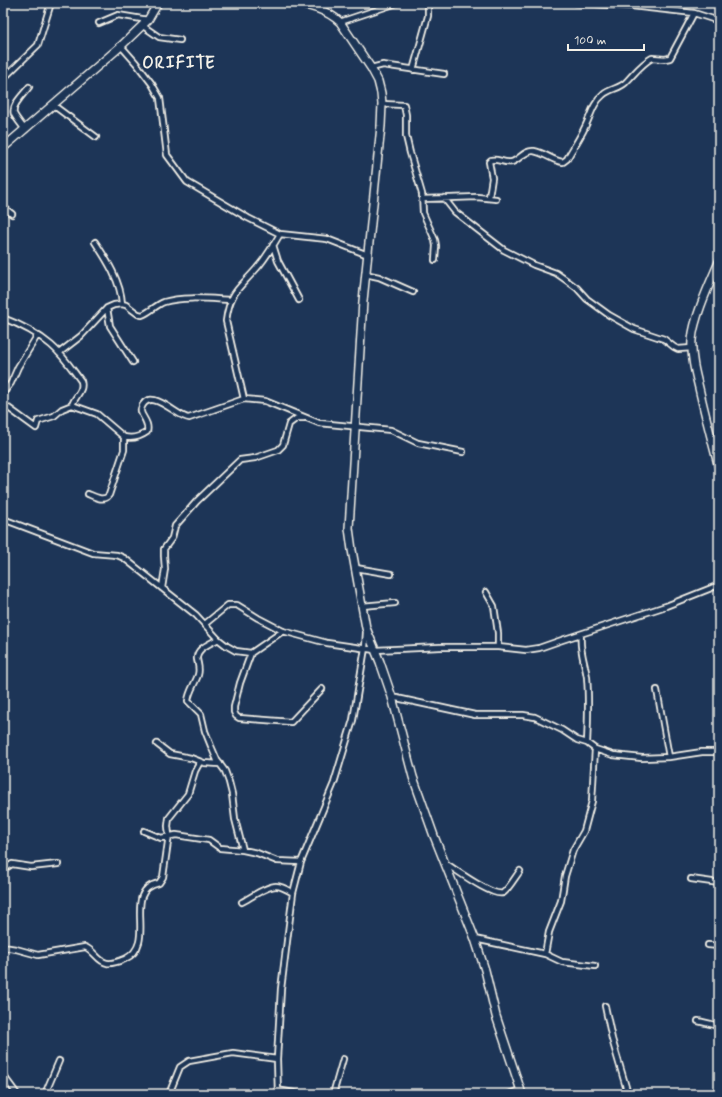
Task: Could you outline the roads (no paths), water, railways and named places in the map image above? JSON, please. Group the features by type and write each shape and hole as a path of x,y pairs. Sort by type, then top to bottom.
{"main road":[{"path":"3,148 121,46 145,23 158,3"},
{"path":"287,3 313,8 333,16 340,22 371,68 378,81 381,93 381,126 365,274 349,528 366,628 392,697 413,776 434,836 475,939 485,970 496,1016 521,1092"},
{"path":"718,463 697,381 692,348 694,329 711,279 719,262"}],"street":[{"path":"3,79 38,44 51,3"},
{"path":"340,22 397,3"},
{"path":"413,70 428,16 428,3"},
{"path":"577,3 631,6 694,13 719,21"},
{"path":"488,197 492,178 489,162 491,160 494,159 504,163 510,162 516,160 525,153 535,151 558,162 563,162 567,159 584,128 593,107 603,95 627,82 633,74 652,58 670,58 694,13"},
{"path":"99,23 118,15 145,23 159,37 180,40"},
{"path":"121,46 140,68 160,98 167,155 187,182 248,218 280,234 327,239 368,255"},
{"path":"371,68 383,65 444,74"},
{"path":"25,130 14,114 14,110 16,104 29,87"},
{"path":"382,104 404,105 406,115 406,136 423,199 423,213 435,240 436,260"},
{"path":"53,105 96,137"},
{"path":"423,199 488,197 496,199"},
{"path":"444,198 455,212 504,250 561,276 577,288 587,299 609,315 634,329 664,339 678,349 692,348"},
{"path":"3,207 12,214"},
{"path":"244,399 226,321 228,308 230,300 240,286 257,268 280,234"},
{"path":"95,242 104,256 117,284 122,304"},
{"path":"273,245 278,261 298,300"},
{"path":"365,274 379,277 412,292"},
{"path":"59,353 96,322 107,308 114,305 126,305 138,314 142,315 169,301 189,299 230,300"},
{"path":"107,308 110,326 133,362"},
{"path":"3,318 22,326 51,345 59,353 81,381 81,389 72,405"},
{"path":"3,393 11,383 18,367 37,336"},
{"path":"3,404 36,428 38,421 54,416 62,409 72,405 97,414 124,437 137,437 147,432 148,427 141,413 141,409 144,404 151,400 155,400 166,405 185,418 189,418 244,399 265,401 319,423 391,430 418,443 463,452"},
{"path":"162,588 165,569 164,549 172,538 175,526 197,501 240,460 255,458 278,450 283,445 289,424 297,418 308,418"},
{"path":"88,494 104,499 109,495 124,450 124,437"},
{"path":"3,519 93,553 117,555 124,558 196,615 218,639 236,650 252,654"},
{"path":"356,568 391,574"},
{"path":"205,624 228,606 233,604 283,631 327,643 375,650 440,647 498,647 526,650 539,648 666,606 719,585"},
{"path":"486,592 494,606 498,633 498,647"},
{"path":"362,606 395,603"},
{"path":"300,1094 278,1092 276,1059 281,989 293,893 301,862 334,783 353,720 366,648 366,628"},
{"path":"283,631 252,654 240,683 234,707 236,716 240,718 291,722 322,689"},
{"path":"581,634 580,643 587,676 587,743"},
{"path":"218,639 201,649 196,658 199,671 188,701 201,714 205,731 216,760 225,771 232,794 235,819 243,850"},
{"path":"657,690 669,757"},
{"path":"392,697 475,715 523,715 534,717 562,730 577,740 587,743 595,749 613,755 642,758 669,757 702,752 719,752"},
{"path":"157,744 170,754 191,758 208,764 220,764"},
{"path":"545,954 549,932 561,901 565,876 573,850 584,831 592,801 595,749"},
{"path":"3,947 38,954 85,948 91,950 106,963 122,960 135,952 140,940 139,908 141,900 146,889 151,884 158,883 163,877 169,835 169,818 188,794 195,771 200,762"},
{"path":"144,831 161,838 169,835 209,840 212,841 216,847 257,853 276,861 301,862"},
{"path":"445,863 468,878 498,894 502,894 506,891 520,871"},
{"path":"3,870 12,864 31,867 58,864"},
{"path":"691,879 719,883"},
{"path":"242,902 269,887 282,887 293,893"},
{"path":"475,939 545,954 562,962 595,966"},
{"path":"708,945 719,946"},
{"path":"605,1006 612,1039 628,1094"},
{"path":"698,1022 719,1026"},
{"path":"169,1094 180,1067 189,1061 233,1053 276,1059"},
{"path":"333,1094 343,1058"},
{"path":"45,1094 59,1061"},
{"path":"3,1074 18,1094"},
{"path":"509,1094 521,1092"}],"district":[{"name":"ORIFITE","path":"179,62"}]}
